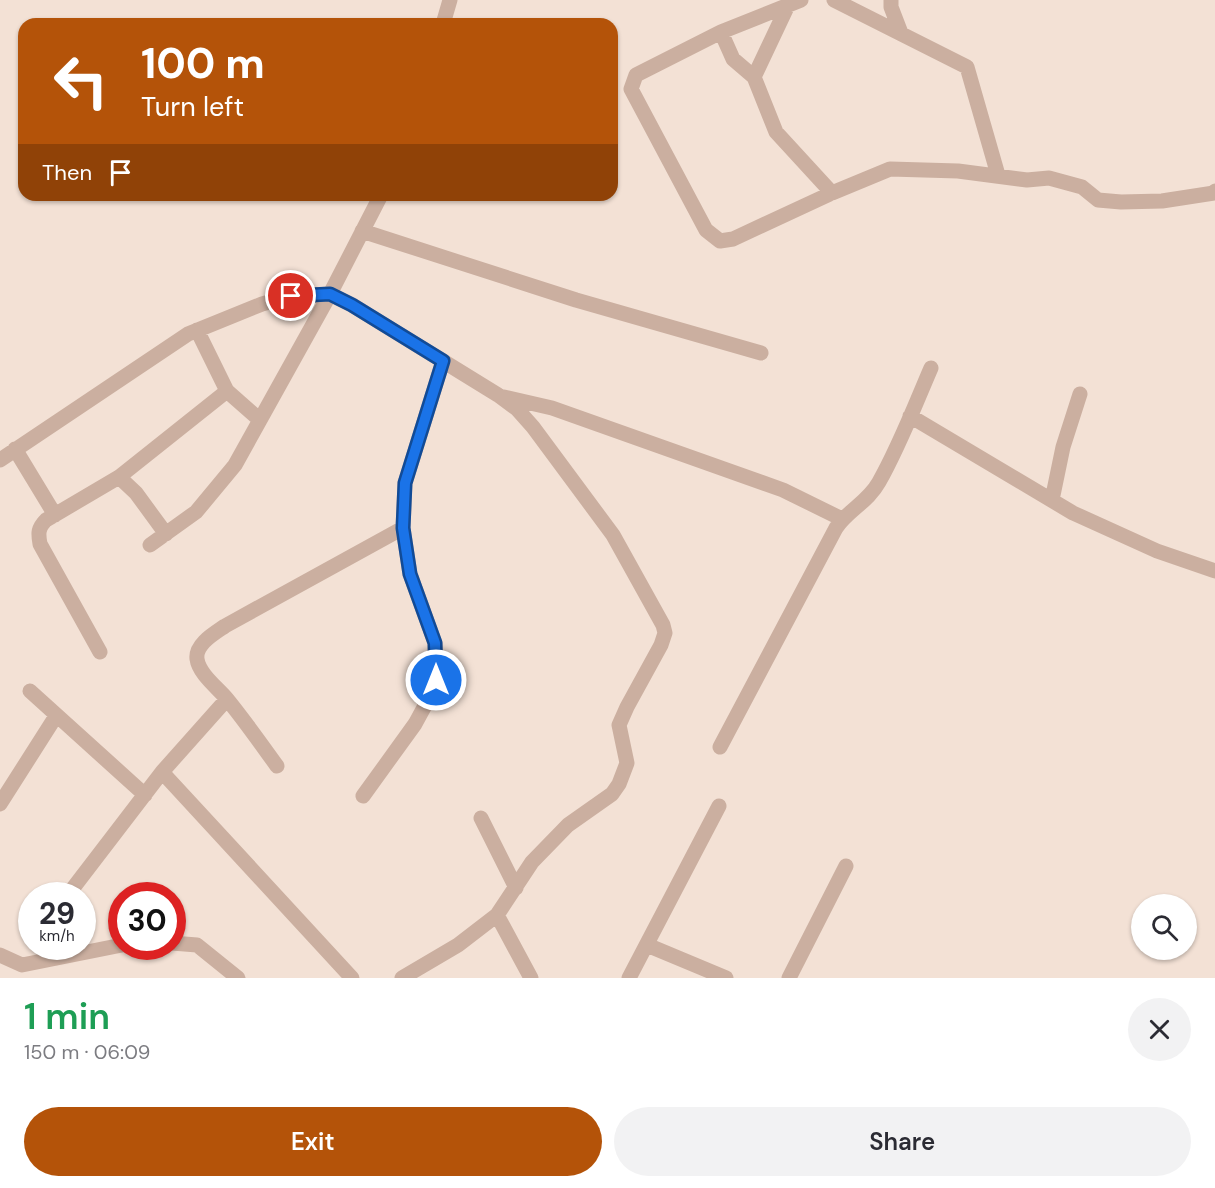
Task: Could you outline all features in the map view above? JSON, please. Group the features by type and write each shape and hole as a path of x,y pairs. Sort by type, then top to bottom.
{"street":[{"path":"445,18 450,0"},
{"path":"834,0 967,67 998,175"},
{"path":"891,0 891,7 902,33"},
{"path":"795,2 722,32 636,75 631,89 706,230 720,241 733,239 890,169 998,175 1027,180 1049,178 1082,187 1098,200 1121,202 1162,201 1215,191"},
{"path":"754,77 795,2"},
{"path":"722,32 733,59 754,77 776,132 832,193"},
{"path":"150,545 196,512 235,465 330,294 378,201"},
{"path":"362,231 576,300 761,353"},
{"path":"0,460 188,334 262,304 291,296 330,294 352,305 498,395 533,427 613,535 663,625 665,633 619,725 627,764 619,784 602,802 568,825 532,862 497,915 458,945 402,978"},
{"path":"197,330 227,391 260,420"},
{"path":"363,795 415,723 436,680 435,643 410,574 403,528 405,483 443,361"},
{"path":"720,747 842,519 867,499 879,482 931,368"},
{"path":"100,652 40,544 38,533 40,527 55,515 120,477 227,391"},
{"path":"1052,500 1063,447 1080,394"},
{"path":"498,395 552,408 783,490 842,519"},
{"path":"910,416 1073,513 1157,551 1215,572"},
{"path":"15,449 55,515"},
{"path":"120,477 136,493 166,534"},
{"path":"277,766 201,668 197,658 199,648 208,638 225,626 403,528"},
{"path":"30,691 145,795"},
{"path":"78,882 162,772 227,699"},
{"path":"0,804 56,716"},
{"path":"162,772 352,978"},
{"path":"629,978 719,807"},
{"path":"481,818 516,888"},
{"path":"789,978 846,866"},
{"path":"497,915 531,978"},
{"path":"186,944 196,945 238,978"},
{"path":"647,945 726,978"},
{"path":"0,955 22,965 108,948"}],"route":[{"path":"291,296 330,294 443,361 405,483 403,528 410,574 435,643 436,680"}]}
